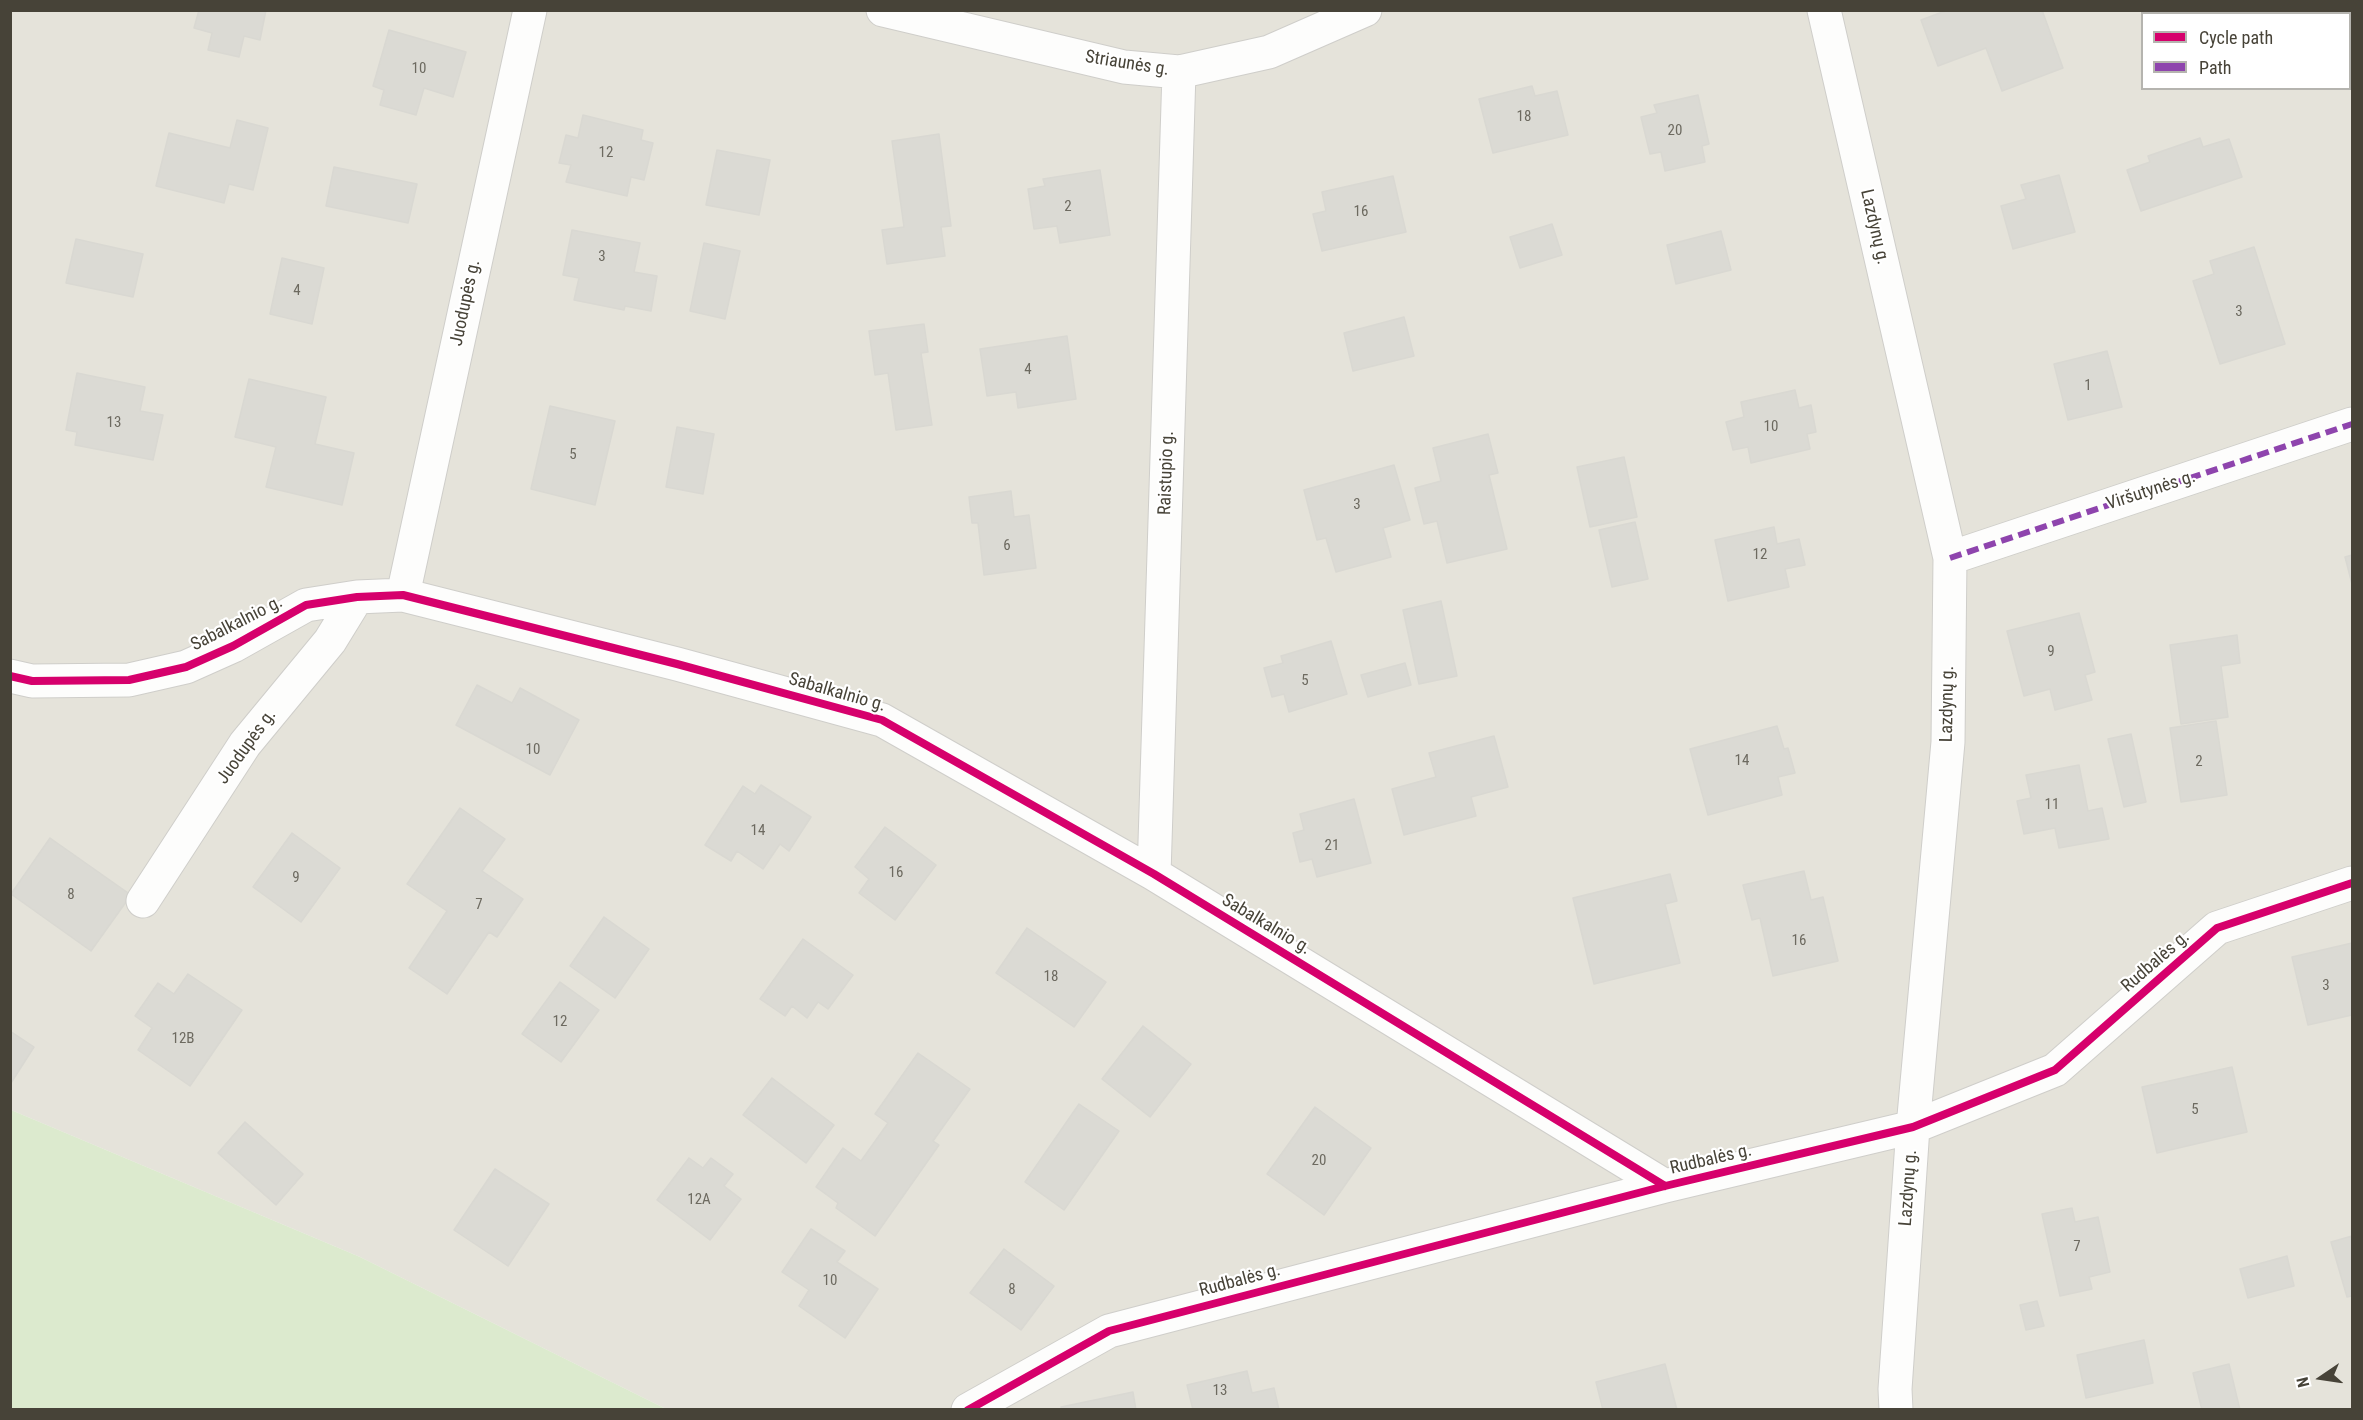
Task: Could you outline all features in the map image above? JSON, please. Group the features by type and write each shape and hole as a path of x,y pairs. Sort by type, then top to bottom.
{"street":[{"name":"Juodupės g.","path":"403,595 530,10"},
{"name":"Striaunės g.","path":"883,10 1124,67 1179,72 1269,52 1365,10"},
{"name":"Lazdynų g.","path":"1824,10 1950,558 1948,742 1913,1128 1895,1389 1896,1410"},
{"name":"Raistupio g.","path":"1154,874 1179,72"},
{"name":"Viršutynės g.","path":"1950,558 2352,424"},
{"name":"Sabalkalnio g.","path":"10,676 32,681 129,680 186,667 232,646 306,605 357,597 403,595 677,664 882,720 1154,874 1665,1186"},
{"name":"Juodupės g.","path":"143,901 244,744 330,640 357,597"},
{"name":"Rudbalės g.","path":"968,1410 1109,1331 1665,1186 1913,1128 2055,1070 2217,928 2352,883"}],"shaded area":[{"path":"10,11 2352,11 2352,1409 666,1409 360,1257 11,1110"}],"green space":[{"path":"11,1110 360,1257 666,1409 11,1409"}],"building":[{"path":"199,10 266,10 260,40 244,36 239,57 208,50 212,33 194,28"},
{"path":"1948,10 2042,10 2063,68 2002,91 1986,48 1938,66 1921,20"},
{"path":"389,30 466,52 453,97 424,88 416,115 380,105 384,90 373,86"},
{"path":"1532,86 1535,96 1557,91 1568,135 1493,153 1479,99"},
{"path":"1698,95 1709,144 1702,146 1705,162 1665,171 1661,152 1650,154 1641,117 1657,113 1654,105"},
{"path":"583,115 643,130 641,140 653,143 644,180 631,177 627,196 566,182 571,165 559,163 566,135 578,138"},
{"path":"237,120 268,128 253,190 229,184 224,203 156,186 169,133 230,148"},
{"path":"939,134 951,226 941,227 945,256 887,264 882,230 904,227 892,141"},
{"path":"2200,138 2203,147 2229,139 2242,177 2141,211 2127,170 2150,162 2148,156"},
{"path":"717,150 770,160 759,215 706,205"},
{"path":"334,167 417,184 408,223 326,206"},
{"path":"1100,170 1110,235 1060,243 1057,226 1034,229 1028,189 1045,186 1043,179"},
{"path":"2059,175 2075,232 2013,249 2001,206 2026,199 2021,185"},
{"path":"1393,176 1406,232 1322,251 1313,214 1326,211 1322,192"},
{"path":"1552,224 1562,255 1520,268 1510,237"},
{"path":"572,230 640,243 634,272 657,276 651,311 625,306 624,310 574,300 579,278 563,275"},
{"path":"1721,231 1731,270 1676,284 1667,245"},
{"path":"76,239 143,254 133,297 66,283"},
{"path":"704,243 740,251 725,319 690,311"},
{"path":"2254,247 2285,344 2220,364 2193,281 2214,274 2210,261"},
{"path":"282,258 324,268 312,324 270,314"},
{"path":"1404,317 1414,356 1353,371 1344,333"},
{"path":"924,324 928,352 921,353 932,425 896,430 888,373 875,375 869,331"},
{"path":"1067,336 1076,399 1018,408 1016,392 987,396 980,349"},
{"path":"2107,351 2122,407 2068,420 2054,364"},
{"path":"77,373 145,387 140,411 163,415 153,460 75,445 77,432 66,430"},
{"path":"249,379 326,397 315,444 354,453 342,505 266,487 276,447 235,437"},
{"path":"1795,390 1799,408 1811,405 1816,432 1807,434 1810,449 1751,463 1748,447 1733,450 1726,422 1744,417 1741,402"},
{"path":"550,406 615,421 595,505 531,489"},
{"path":"677,427 714,434 703,494 666,487"},
{"path":"1488,434 1498,473 1489,475 1507,549 1447,563 1437,521 1424,524 1415,488 1441,481 1433,448"},
{"path":"1624,457 1637,517 1590,527 1577,467"},
{"path":"1394,465 1410,520 1383,528 1391,557 1336,572 1326,538 1317,540 1304,490"},
{"path":"1011,491 1014,517 1029,515 1036,568 984,575 978,523 972,523 969,497"},
{"path":"1635,522 1648,579 1612,587 1599,530"},
{"path":"1774,527 1777,544 1799,539 1805,565 1785,569 1789,587 1728,601 1715,540"},
{"path":"2352,555 2352,584 2345,557"},
{"path":"1441,601 1457,676 1419,684 1403,610"},
{"path":"2079,613 2095,672 2085,675 2092,700 2055,710 2050,689 2024,696 2007,631"},
{"path":"2237,635 2240,663 2221,666 2228,717 2181,724 2170,645"},
{"path":"1331,641 1347,694 1289,712 1284,694 1272,697 1264,668 1283,663 1281,656"},
{"path":"1405,663 1411,685 1368,697 1361,675"},
{"path":"477,685 512,703 520,688 579,720 550,775 456,725"},
{"path":"2216,721 2227,795 2181,802 2170,728"},
{"path":"1777,726 1784,749 1788,748 1795,773 1778,777 1782,795 1708,815 1690,749"},
{"path":"2131,734 2146,802 2124,807 2108,739"},
{"path":"1494,736 1508,787 1471,797 1476,816 1404,835 1392,789 1436,777 1429,753"},
{"path":"2079,765 2088,811 2102,808 2109,839 2059,848 2055,828 2024,834 2017,801 2031,798 2026,775"},
{"path":"761,785 811,817 789,851 780,844 763,869 737,851 731,861 705,845 743,786 755,794"},
{"path":"1354,799 1371,863 1317,877 1312,859 1300,862 1293,833 1304,830 1300,814"},
{"path":"460,808 505,839 482,871 523,899 497,937 489,932 447,994 409,968 447,911 407,884"},
{"path":"885,827 936,865 895,920 859,893 869,879 855,867"},
{"path":"292,833 340,868 301,922 253,887"},
{"path":"50,838 131,895 91,951 11,894"},
{"path":"1804,871 1811,900 1823,897 1838,961 1773,976 1760,918 1752,920 1743,885"},
{"path":"1670,874 1677,901 1665,904 1680,963 1594,984 1573,898"},
{"path":"604,917 649,949 615,998 570,966"},
{"path":"1027,928 1106,982 1074,1027 996,973"},
{"path":"803,939 853,975 828,1009 818,1002 807,1018 792,1006 785,1016 760,999"},
{"path":"2352,943 2352,1015 2308,1025 2292,957"},
{"path":"188,974 242,1010 190,1086 138,1050 152,1028 135,1016 158,983 174,994"},
{"path":"560,982 599,1010 561,1062 522,1034"},
{"path":"1143,1026 1191,1064 1150,1117 1102,1079"},
{"path":"10,1031 34,1047 11,1083 10,1083"},
{"path":"918,1053 970,1089 933,1141 939,1145 875,1236 836,1208 838,1203 816,1187 843,1148 861,1161 888,1123 875,1114"},
{"path":"2232,1067 2247,1132 2157,1153 2142,1087"},
{"path":"772,1078 834,1125 806,1163 743,1115"},
{"path":"1079,1104 1119,1131 1064,1210 1025,1182"},
{"path":"1315,1107 1371,1148 1324,1215 1267,1174"},
{"path":"245,1122 303,1174 276,1205 218,1153"},
{"path":"689,1158 703,1168 711,1158 733,1174 724,1186 741,1199 710,1240 657,1200"},
{"path":"495,1169 549,1204 508,1266 454,1230"},
{"path":"2072,1208 2075,1222 2098,1217 2110,1272 2089,1277 2092,1289 2060,1296 2042,1214"},
{"path":"811,1229 845,1251 837,1262 878,1289 845,1338 799,1306 809,1290 782,1272"},
{"path":"2352,1236 2352,1296 2347,1297 2331,1242"},
{"path":"1004,1249 1054,1286 1021,1330 970,1293"},
{"path":"2287,1256 2294,1286 2248,1298 2240,1269"},
{"path":"2037,1301 2044,1326 2026,1330 2020,1305"},
{"path":"2144,1340 2153,1383 2086,1398 2077,1355"},
{"path":"1665,1364 1677,1410 1603,1410 1596,1382"},
{"path":"2229,1364 2240,1410 2202,1410 2193,1373"},
{"path":"1247,1371 1252,1393 1274,1388 1279,1410 1193,1410 1187,1385"},
{"path":"1133,1392 1136,1410 1062,1410 1061,1407"}],"marked path":[{"path":"1950,558 2352,424"}],"cycle path":[{"path":"10,676 32,681 129,680 186,667 233,646 306,605 357,597 403,595 677,664 882,720 1154,874 1665,1186"},
{"path":"968,1410 1109,1331 1665,1186 1913,1127 2055,1070 2217,928 2352,883"}]}
